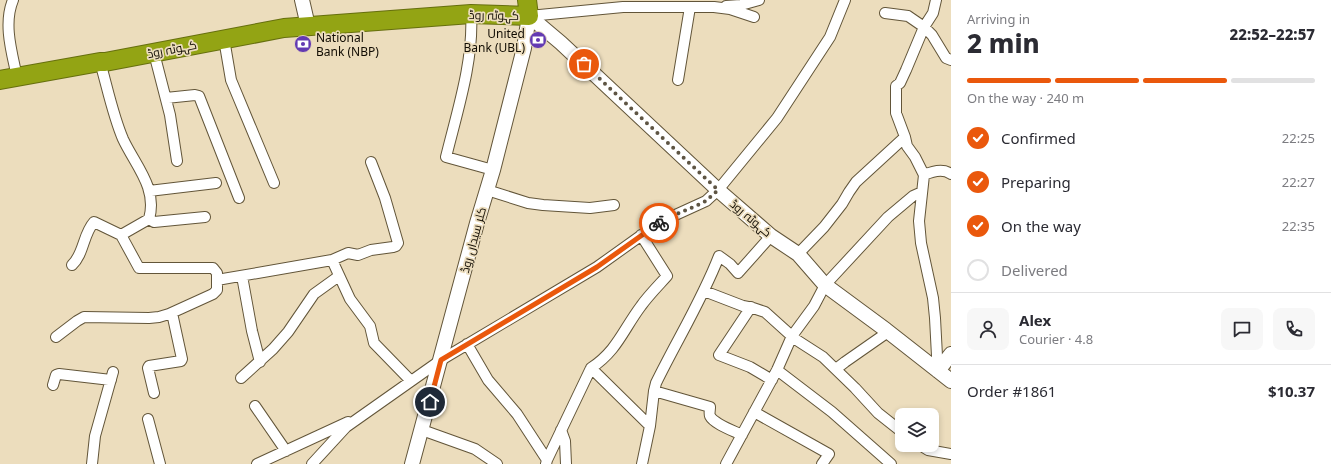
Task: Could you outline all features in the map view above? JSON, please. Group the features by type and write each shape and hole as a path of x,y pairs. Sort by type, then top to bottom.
{"highway":[{"name":"کہوٹہ روڈ","path":"8,79 284,28 471,14 528,8"}],"main road":[{"path":"302,0 308,26"},
{"name":"کہوٹہ روڈ","path":"528,8 561,43 718,190 771,236 798,254 825,285 951,382"},
{"name":"کلر سیداں روڈ","path":"412,464 493,170 524,48 528,8"},
{"path":"937,370 951,354"}],"street":[{"path":"8,79 8,17 13,0"},
{"path":"528,8 714,7 741,5 759,0"},
{"path":"312,464 346,427 441,360 597,267 641,235 668,218 706,201 718,190 778,118 826,45 845,0"},
{"path":"936,0 933,13 924,27 900,83 896,86 896,113 907,146 915,157 924,175 919,220 936,318 937,370"},
{"path":"678,80 690,7"},
{"path":"714,7 730,9 754,17"},
{"path":"885,13 908,16 924,27 932,34 946,58 951,60"},
{"path":"471,14 469,51 462,92 446,157 493,170"},
{"path":"224,39 231,80 274,183"},
{"path":"154,53 170,115 177,161"},
{"path":"100,62 123,139 145,177 151,203 149,219"},
{"path":"166,98 195,94 199,96 239,198"},
{"path":"798,254 824,227 842,204 856,182 905,137"},
{"path":"217,280 332,260 348,253 358,254 371,250 396,246 398,243 385,198 371,162"},
{"path":"924,175 937,170 946,171 951,174"},
{"path":"149,191 216,183"},
{"path":"487,190 528,203 543,205 590,208 614,205"},
{"path":"726,464 772,380 792,336 814,306 825,285 888,217 913,196 922,192"},
{"path":"149,219 154,222 204,217"},
{"path":"121,235 149,219"},
{"path":"56,337 77,320 84,317 149,318 172,313 213,294 217,290 216,273 213,268 139,268 121,235 94,222 88,231 78,258 72,265"},
{"path":"546,462 591,368 602,361 614,348 641,306 667,276 641,235"},
{"path":"642,464 650,426 654,391 667,361 704,292 719,256 738,273 771,236"},
{"path":"332,260 350,299 370,326 374,343 412,381"},
{"path":"242,276 252,331 260,362"},
{"path":"242,378 273,350 288,332 314,294 339,276"},
{"path":"704,292 765,312 808,349 823,357 878,413 895,426"},
{"path":"751,308 719,355 750,368 772,380"},
{"path":"154,393 148,368 149,366 181,361 182,359 172,313"},
{"path":"836,369 888,332"},
{"path":"467,344 488,380 517,414 546,462"},
{"path":"591,368 650,426"},
{"path":"777,370 832,412 891,464"},
{"path":"54,385 56,375 59,374 112,376 95,436 92,464"},
{"path":"654,391 710,406 710,415 716,422 742,435"},
{"path":"255,406 286,451"},
{"path":"754,412 829,454 822,464"},
{"path":"257,464 361,416"},
{"path":"148,420 160,464"},
{"path":"422,430 475,449 497,464"},
{"path":"561,430 565,441 566,464"},
{"path":"939,452 951,454"}],"way so far":[{"path":"584,64 718,190 706,201 659,223"}],"place":[{"name":"United Bank (UBL)","path":"538,40"},
{"name":"National Bank (NBP)","path":"303,44"}],"route":[{"path":"430,402 441,360 597,267 659,223"}]}
